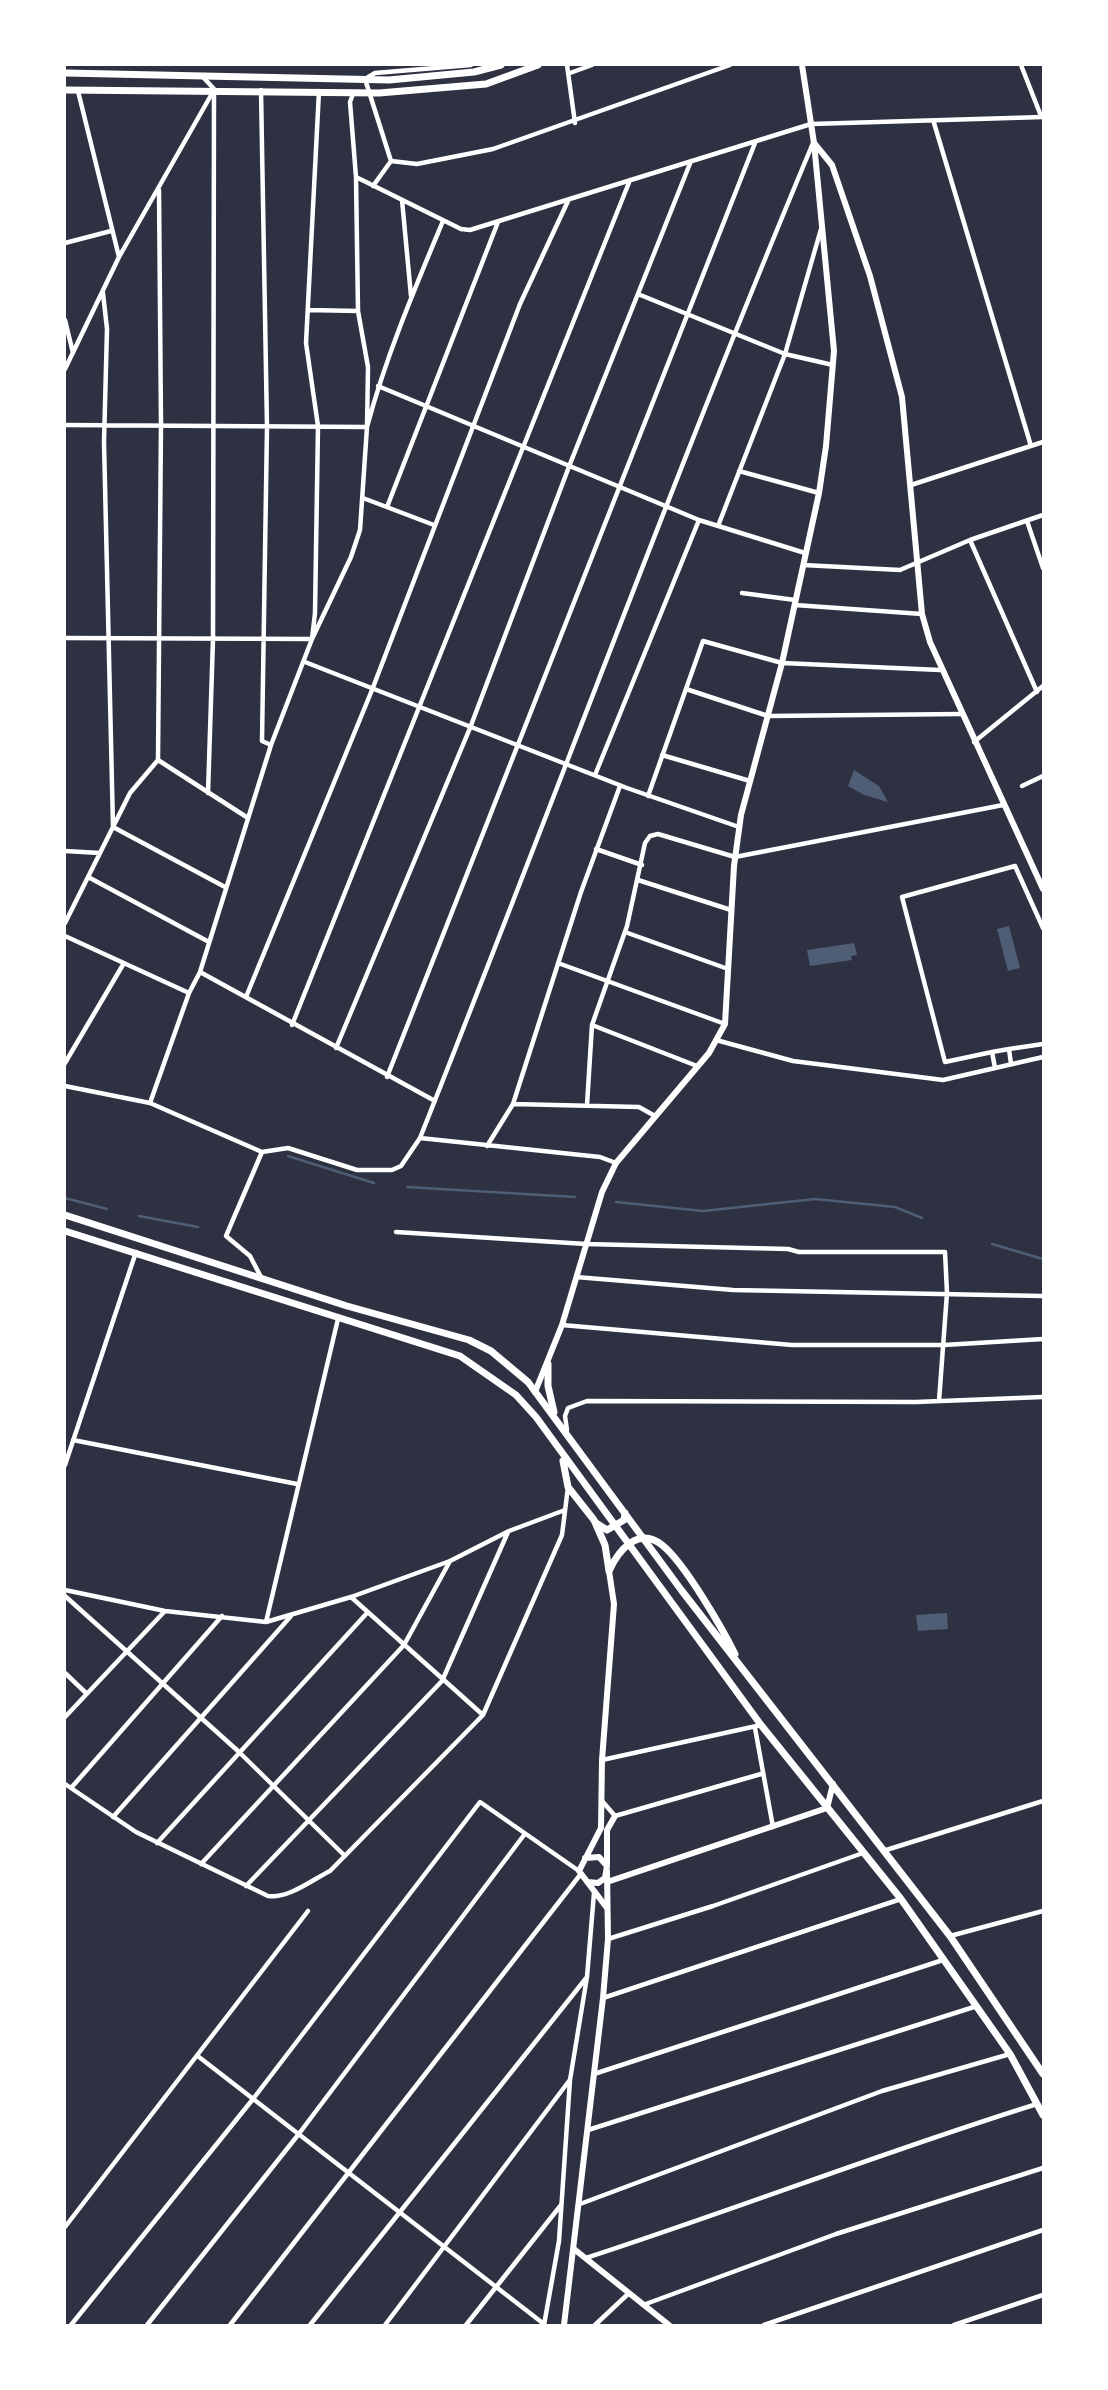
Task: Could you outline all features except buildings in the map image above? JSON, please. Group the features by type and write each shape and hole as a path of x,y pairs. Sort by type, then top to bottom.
{"main road":[{"path":"65,73 139,69 201,75 365,79 449,75 501,65"},
{"path":"65,90 261,89 367,92 486,84 538,65"},
{"path":"536,1417 535,1392 562,1325 601,1192 616,1163 697,1066 725,1024 731,909 739,827 782,663 818,493 826,446 833,365 814,143 802,65"},
{"path":"814,143 832,165 870,276 902,397 922,614 940,670 1043,889"},
{"path":"65,1215 342,1304 469,1340 508,1364 535,1392 742,1669 950,1936 1041,2064 1043,2074"},
{"path":"65,1231 136,1251 338,1319 460,1356 516,1395 536,1417 562,1457 617,1527 758,1726 901,1899 1010,2054 1043,2115"},
{"path":"136,1251 138,1238"},
{"path":"338,1319 342,1304"},
{"path":"548,1364 551,1404 558,1422"},
{"path":"562,1457 568,1487 594,1520 607,1530 617,1527 624,1520 625,1513"},
{"path":"594,1520 605,1545 613,1616 599,1836 583,1859 580,1873 607,1908"},
{"path":"609,1571 615,1556 627,1543 646,1539"},
{"path":"827,1808 833,1784"},
{"path":"607,1882 827,1808"},
{"path":"564,2325 603,1998 608,1939 607,1830 615,1816"},
{"path":"583,1859 599,1857 607,1868"},
{"path":"586,1882 601,1881 607,1868"},
{"path":"574,2249 641,2306 668,2325"}],"street":[{"path":"391,161 365,79 374,73 471,65"},
{"path":"567,65 575,123"},
{"path":"570,73 592,65"},
{"path":"391,161 417,164 493,149 575,123 590,113 730,65"},
{"path":"356,177 443,221 470,230 811,124 1042,117 1021,65"},
{"path":"201,75 215,89 212,639 208,793"},
{"path":"65,369 119,257 215,89"},
{"path":"261,89 267,427 262,741 271,745"},
{"path":"78,90 119,257"},
{"path":"312,639 315,613 318,426 306,343 319,91"},
{"path":"150,1103 189,993 200,972 271,745 312,639 351,557 360,530 368,367 358,311 356,177 350,102 353,92"},
{"path":"934,122 1031,446"},
{"path":"387,1077 755,143"},
{"path":"65,1086 150,1103 262,1152 288,1147 357,1170 392,1170 401,1166 420,1138 435,1101 564,763 669,506 733,333 814,143"},
{"path":"373,186 391,161"},
{"path":"336,1048 470,728 570,464 691,161"},
{"path":"292,1025 630,180"},
{"path":"65,923 90,878 130,793 158,760 161,424 159,190"},
{"path":"402,200 411,297"},
{"path":"246,997 372,690 520,304 568,201"},
{"path":"367,427 378,386 443,221"},
{"path":"387,507 498,222"},
{"path":"718,526 785,354 821,229"},
{"path":"65,243 111,231"},
{"path":"103,293 107,330 105,425 113,827"},
{"path":"638,294 785,354 833,365"},
{"path":"308,310 358,311"},
{"path":"65,320 73,353"},
{"path":"378,386 699,520 805,552"},
{"path":"65,425 367,427"},
{"path":"911,485 1043,442"},
{"path":"739,471 818,493"},
{"path":"363,498 434,526"},
{"path":"803,565 900,570 970,540 1043,515"},
{"path":"594,775 699,520"},
{"path":"1027,520 1043,568"},
{"path":"970,540 1037,692"},
{"path":"742,593 795,603 922,614"},
{"path":"65,638 312,639"},
{"path":"648,796 703,641 782,663 940,670"},
{"path":"305,662 620,786 739,827"},
{"path":"974,742 1043,686"},
{"path":"686,689 768,716 961,714"},
{"path":"662,755 750,781"},
{"path":"158,760 248,818"},
{"path":"1022,786 1043,776"},
{"path":"487,1146 513,1104 596,849 620,786"},
{"path":"587,1105 592,1025 625,932 645,843 653,834 735,857 1003,805"},
{"path":"113,827 225,887"},
{"path":"596,849 642,865"},
{"path":"65,851 100,853"},
{"path":"1043,928 1015,866 902,897 945,1062 1043,1044"},
{"path":"90,878 209,942"},
{"path":"638,880 731,909"},
{"path":"625,932 728,969"},
{"path":"65,936 189,993"},
{"path":"65,1063 124,963"},
{"path":"558,963 725,1024"},
{"path":"200,972 292,1025 435,1101"},
{"path":"592,1025 697,1066"},
{"path":"716,1040 793,1061 941,1080 1043,1057"},
{"path":"1009,1049 1012,1064"},
{"path":"992,1052 995,1068"},
{"path":"513,1104 639,1107 655,1116"},
{"path":"420,1138 600,1157 616,1163"},
{"path":"262,1152 226,1236 250,1256 262,1279"},
{"path":"396,1232 586,1244 788,1249 799,1252 945,1252 947,1293 939,1401"},
{"path":"65,1465 136,1251"},
{"path":"576,1277 733,1290 1043,1296"},
{"path":"265,1622 338,1319"},
{"path":"562,1325 792,1345 944,1345 1043,1339"},
{"path":"569,1437 565,1425 568,1408 587,1401 939,1401 1043,1397"},
{"path":"73,1440 297,1484"},
{"path":"65,1784 157,1843 275,1897 330,1871 431,1765 483,1715 562,1535 568,1487"},
{"path":"65,1590 165,1611 265,1622 351,1597 450,1560 509,1531 565,1510"},
{"path":"246,1886 442,1681 509,1531"},
{"path":"201,1864 404,1645 450,1560"},
{"path":"65,1596 238,1751 345,1856"},
{"path":"351,1597 483,1715"},
{"path":"65,1717 126,1649 165,1611"},
{"path":"157,1843 238,1751 367,1613"},
{"path":"113,1817 292,1615"},
{"path":"71,1788 223,1616"},
{"path":"65,1673 86,1693"},
{"path":"602,1760 758,1726 761,1774 773,1828"},
{"path":"602,1800 615,1816 761,1774"},
{"path":"882,1852 1043,1801"},
{"path":"71,2325 253,2099 480,1802 580,1873 230,2325"},
{"path":"147,2325 298,2135 525,1835"},
{"path":"608,1939 713,1906 864,1853"},
{"path":"199,2057 544,2325 562,2205 570,2080 587,1977 594,1892"},
{"path":"603,1998 901,1899"},
{"path":"65,2227 199,2057 271,1955 308,1911"},
{"path":"950,1936 1043,1911"},
{"path":"594,2074 943,1960"},
{"path":"310,2325 587,1977"},
{"path":"588,2130 978,2006"},
{"path":"580,2204 881,2091 1010,2054"},
{"path":"385,2325 570,2080"},
{"path":"585,2259 725,2213 906,2145 1037,2104"},
{"path":"641,2306 836,2234 1043,2168"},
{"path":"466,2325 562,2205"},
{"path":"764,2325 1043,2230"},
{"path":"595,2325 628,2294"},
{"path":"954,2325 1043,2295"}],"water":[{"path":"854,770 879,786 888,802 864,795 848,786"},
{"path":"1009,926 1020,968 1008,971 997,929"},
{"path":"854,943 857,955 851,956 852,960 810,966 807,950"},
{"path":"947,1613 948,1629 918,1631 916,1615"}],"waterway":[{"path":"288,1156 374,1183"},
{"path":"407,1187 575,1197"},
{"path":"65,1198 107,1209"},
{"path":"616,1202 703,1211 815,1199 895,1207 922,1218"},
{"path":"139,1216 198,1227"},
{"path":"992,1244 1043,1259"}]}
